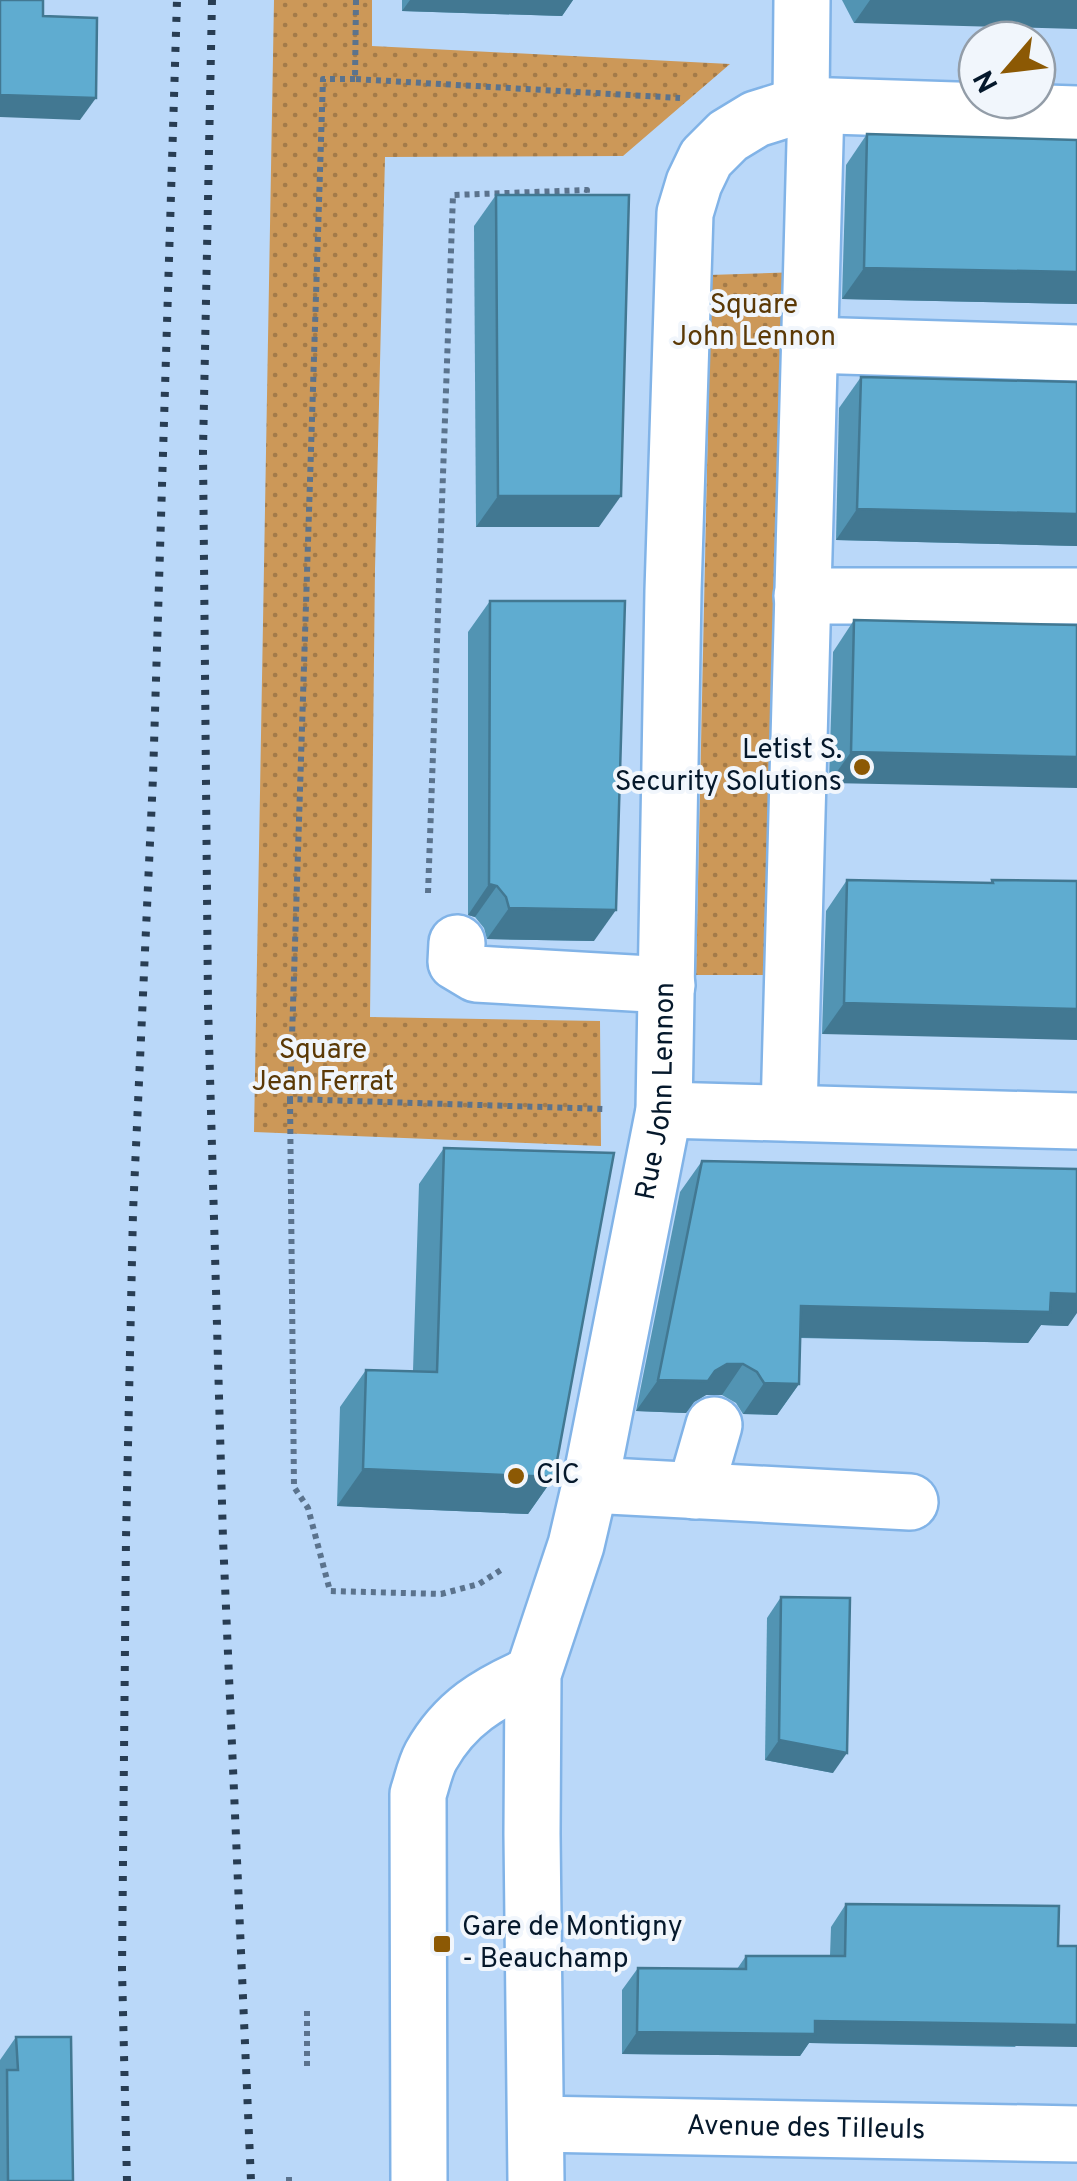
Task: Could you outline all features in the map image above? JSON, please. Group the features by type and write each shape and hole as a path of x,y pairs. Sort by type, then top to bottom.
{"street":[{"path":"789,1113 810,345 808,105 802,0"},
{"path":"808,105 1077,114"},
{"name":"Rue John Lennon","path":"536,2181 533,1674 576,1545 590,1486 664,1110 672,611 685,214 706,158 728,136 756,119 808,105"},
{"path":"810,345 1077,353"},
{"path":"802,596 1077,596"},
{"path":"442,924 456,962 476,974 667,985"},
{"path":"664,1110 1077,1120"},
{"path":"695,1491 714,1425"},
{"path":"590,1486 910,1502"},
{"path":"418,2181 418,1794 430,1758 462,1714 496,1690 533,1674"},
{"name":"Avenue des Tilleuls","path":"536,2124 1077,2134"}],"path":[{"path":"355,79 356,0"},
{"path":"509,1566 479,1584 441,1594 330,1591 308,1508 294,1486 290,1099 322,78 691,99 728,136"},
{"path":"442,924 452,194 587,190 585,204"},
{"path":"290,1099 664,1110"},
{"path":"307,2012 308,2071"}],"green space":[{"name":"Square Jean Ferrat","path":"274,0 372,0 372,46 730,64 623,156 385,157 370,1017 600,1021 601,1146 254,1132"},
{"name":"Square John Lennon","path":"801,272 784,975 696,975 709,275"}],"building":[{"path":"0,0 43,0 43,16 97,18 96,98 0,95"},
{"path":"867,134 1077,140 1077,272 864,268"},
{"path":"496,195 629,195 621,496 498,496"},
{"path":"861,377 1077,382 1077,514 857,509"},
{"path":"490,601 625,601 616,910 509,908 497,886 489,884"},
{"path":"854,620 1077,625 1077,757 851,752"},
{"path":"847,880 1077,881 1077,1009 844,1003"},
{"path":"444,1148 614,1153 554,1477 363,1469 366,1370 437,1372"},
{"path":"702,1161 1077,1169 1077,1294 1051,1293 1050,1312 801,1306 799,1384 764,1383 757,1372 743,1364 727,1364 708,1381 658,1380"},
{"path":"781,1597 850,1598 847,1753 779,1740"},
{"path":"846,1904 1059,1906 1058,1946 1077,1946 1077,2025 815,2021 815,2034 637,2032 638,1968 746,1969 746,1956 845,1956"},
{"path":"16,2037 71,2037 73,2181 8,2181 7,2070 18,2070"}],"railway":[{"path":"127,2181 122,1969 133,1212 153,777 177,0"},
{"path":"212,0 203,451 208,1005 223,1539 251,2181"}],"place":[{"name":"Letist S. Security Solutions","path":"862,767"},
{"name":"CIC","path":"516,1476"},
{"name":"Gare de Montigny - Beauchamp","path":"442,1944"}]}
